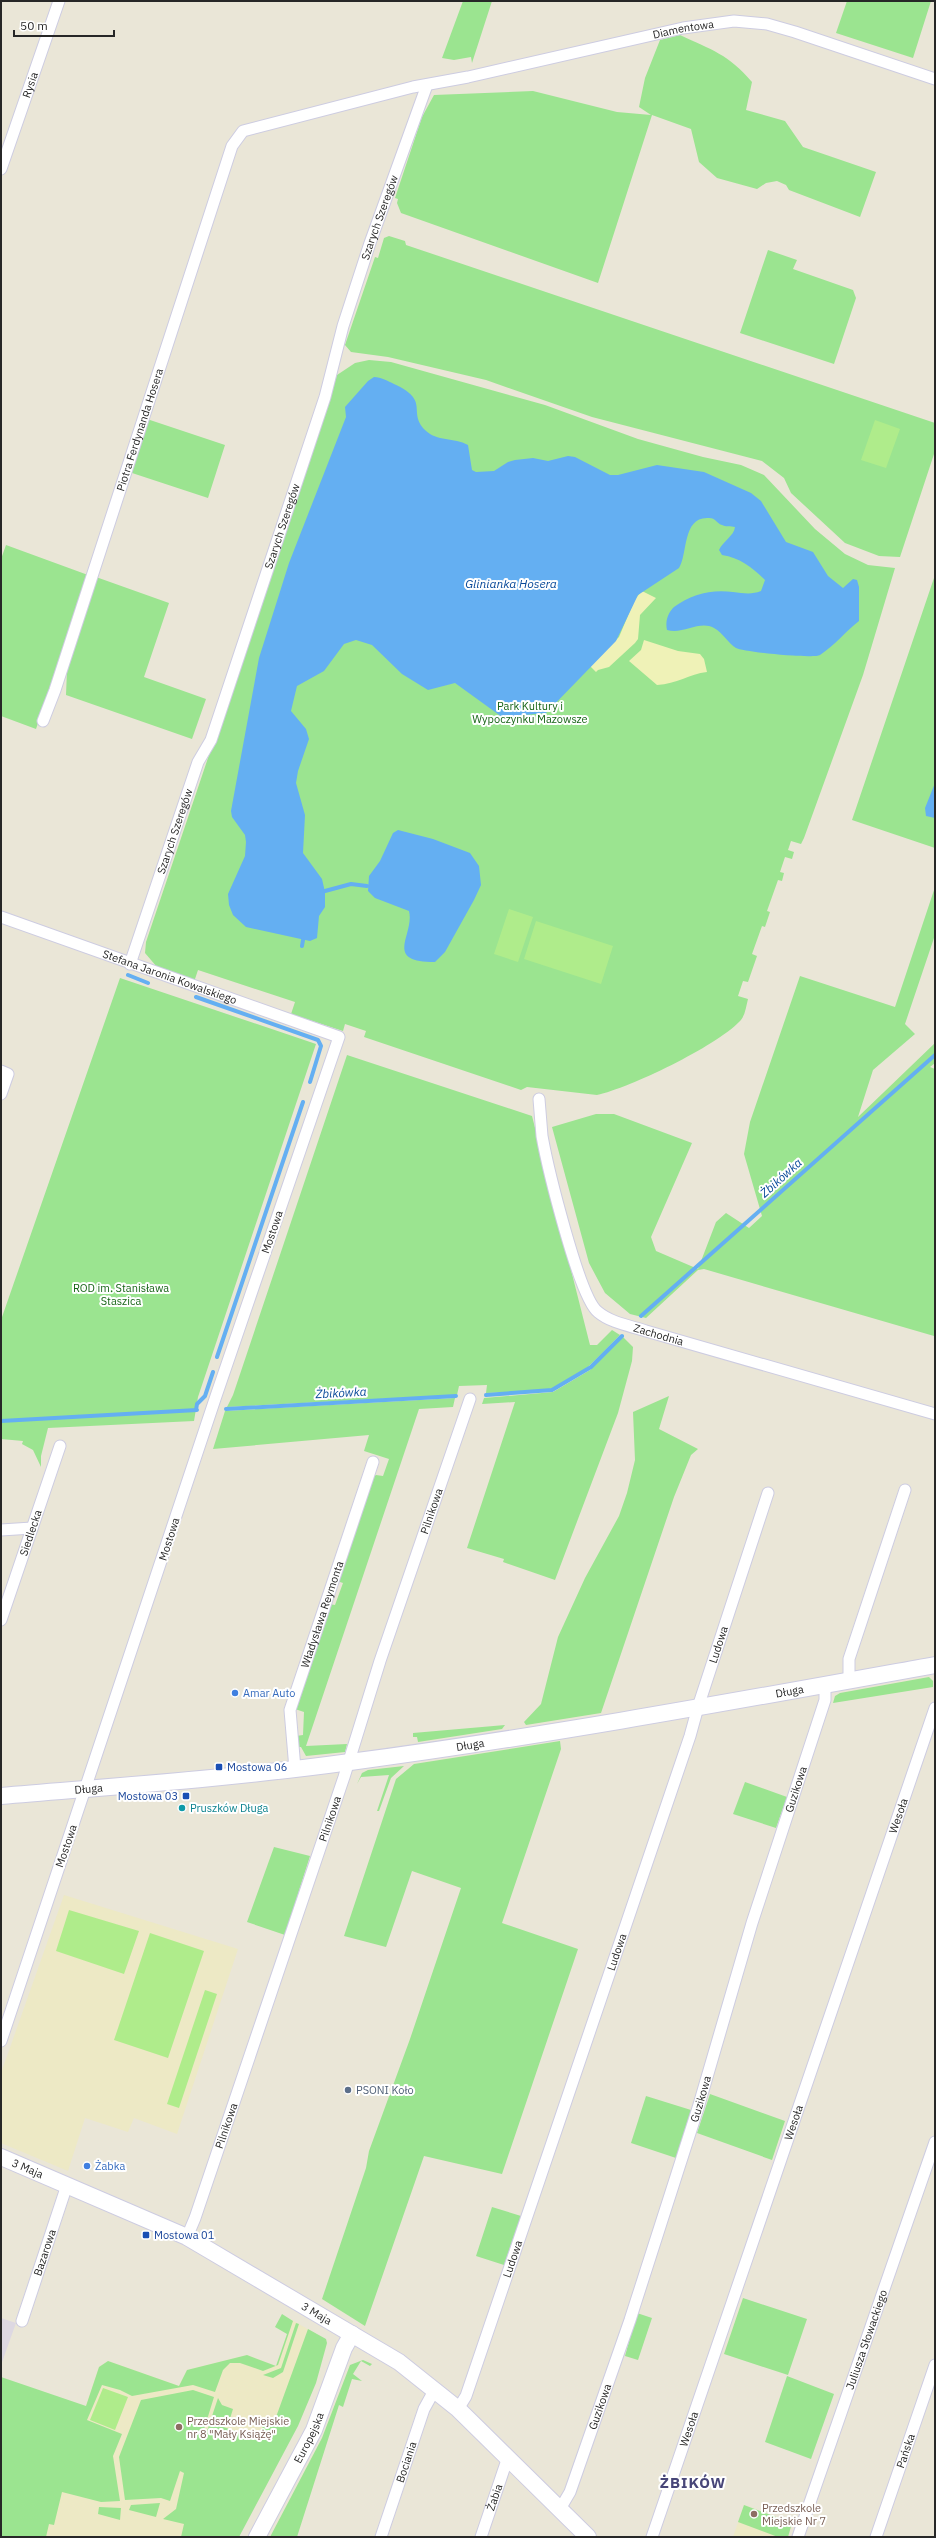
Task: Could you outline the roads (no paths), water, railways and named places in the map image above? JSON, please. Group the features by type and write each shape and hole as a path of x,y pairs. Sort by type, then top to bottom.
{"street":[{"name":"Rysia","path":"1,169 60,1"},
{"name":"Diamentowa","path":"236,138 248,128 427,85 683,28 734,21 767,24 935,79"},
{"name":"Szarych Szeregów","path":"130,964 198,762 210,740 325,397 343,326 427,85"},
{"name":"Piotra Ferdynanda Hosera","path":"43,722 55,690 236,138"},
{"name":"Stefana Jaronia Kowalskiego","path":"1,917 339,1037"},
{"name":"Mostowa","path":"1,2041 215,1400 339,1037"},
{"path":"1,1071 8,1074 1,1094"},
{"name":"Zachodnia","path":"540,1099 542,1137 576,1270 586,1295 597,1312 617,1322 646,1331 935,1414"},
{"name":"Pilnikowa","path":"187,2237 195,2218 348,1762 378,1668 470,1399"},
{"name":"Siedlecka","path":"1,1620 60,1446"},
{"name":"Władysława Reymonta","path":"295,1768 290,1710 373,1462"},
{"path":"849,1681 849,1659 905,1490"},
{"name":"Ludowa","path":"458,2409 466,2396 494,2318 690,1736 698,1707 768,1493"},
{"path":"1,1530 32,1528"},
{"name":"Długa","path":"1,1796 86,1789 348,1762 698,1707 935,1665"},
{"name":"Guzikowa","path":"560,2509 576,2478 630,2320 698,2108 752,1924 825,1700 825,1685"},
{"name":"Wesoła","path":"652,2537 935,1708"},
{"name":"Juliusza Słowackiego","path":"798,2537 935,2142"},
{"name":"3 Maja","path":"1,2157 187,2237 399,2362 435,2389 458,2409 560,2509 585,2536"},
{"name":"Bazarowa","path":"22,2321 67,2185"},
{"name":"Europejska","path":"257,2537 314,2430 344,2348 352,2334"},
{"name":"Pańska","path":"876,2537 932,2386 935,2365"},
{"name":"Bociania","path":"381,2537 424,2409 435,2389"},
{"name":"Żabia","path":"481,2537 508,2457"}],"water":[{"name":"Glinianka Hosera","path":"374,377 382,378 405,390 412,396 417,406 420,423 430,434 468,445 472,470 476,472 494,471 508,462 515,460 533,458 548,461 568,456 575,457 610,475 618,475 657,465 704,472 751,493 761,501 786,542 813,552 828,576 843,588 853,579 857,580 859,587 859,621 820,655 815,656 741,650 733,646 717,630 708,626 697,626 679,631 667,630 667,620 672,609 687,599 717,591 754,593 761,591 765,580 745,564 734,558 722,555 719,550 733,533 735,527 723,526 709,518 700,519 694,523 690,529 682,562 679,568 638,595 616,641 546,713 502,717 455,683 428,690 402,674 372,645 356,640 344,644 324,671 297,686 291,711 306,729 309,739 298,771 296,783 305,815 303,853 322,879 325,892 325,907 319,916 317,938 310,941 246,927 233,915 229,905 228,894 245,856 246,842 245,835 232,817 231,811 259,658 289,563 346,417 345,407 368,381"},
{"path":"935,783 935,818 926,816 925,808"},
{"path":"398,830 433,839 470,853 479,866 481,885 445,952 435,962 419,961 409,957 405,952 404,946 410,920 409,911 375,898 368,891 369,876 380,861 393,833"}],"waterway":[{"path":"325,891 351,884 367,886"},
{"path":"302,946 303,940"},
{"path":"128,975 148,983"},
{"path":"196,997 318,1040 321,1046 310,1082"},
{"name":"Żbikówka","path":"641,1316 935,1055"},
{"path":"217,1357 303,1102"},
{"name":"Żbikówka","path":"486,1395 552,1390 591,1367 622,1336"},
{"path":"196,1410 197,1404 205,1396 213,1372"},
{"name":"Żbikówka","path":"226,1409 456,1396"},
{"name":"Żbikówka","path":"1,1421 197,1410"}],"place":[{"name":"Amar Auto","path":"235,1693"},
{"name":"Mostowa 06","path":"219,1767"},
{"name":"Mostowa 03","path":"186,1796"},
{"name":"Pruszków Długa","path":"182,1808"},
{"name":"PSONI Koło","path":"348,2090"},
{"name":"Żabka","path":"87,2166"},
{"name":"Mostowa 01","path":"146,2235"},
{"name":"Przedszkole Miejskie nr 8 \"Mały Książę\"","path":"179,2427"},
{"name":"Przedszkole Miejskie Nr 7","path":"754,2514"}],"district":[{"name":"ŻBIKÓW","path":"693,2483"}],"park label":[{"name":"Park Kultury i Wypoczynku Mazowsze","path":"530,712"},
{"name":"ROD im. Stanisława Staszica","path":"121,1294"}]}
